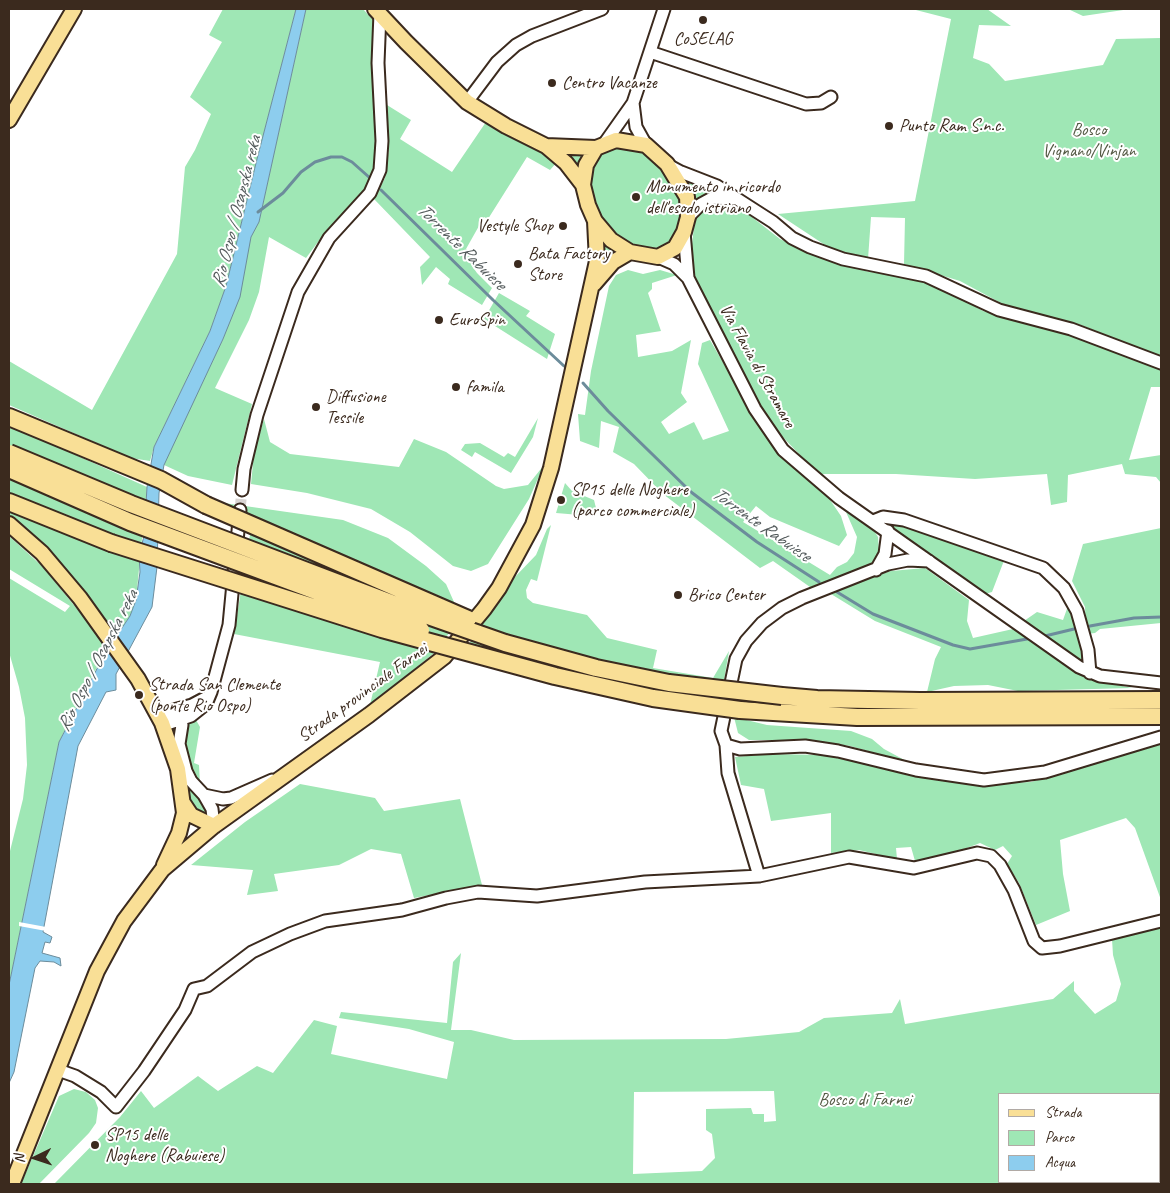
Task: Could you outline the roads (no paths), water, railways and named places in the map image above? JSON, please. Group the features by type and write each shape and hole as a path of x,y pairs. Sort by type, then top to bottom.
{"highway":[{"path":"9,417 161,480 206,505 545,654"},
{"path":"9,453 131,504 349,587 485,636 596,668 669,683 817,699 920,701 1161,700"},
{"path":"9,469 139,525 386,618 555,676"},
{"path":"9,502 111,543 382,630 555,676 644,696 740,710 857,717 1161,716"}],"main road":[{"path":"9,120 74,9"},
{"name":"Via Flavia di Stramare","path":"378,11 466,102 506,126 546,146 566,163 583,185"},
{"name":"Via Flavia di Stramare","path":"546,146 600,146 616,140 646,144 666,164 687,197 688,217 684,232 675,248 658,257 630,252 611,240 595,221 588,206 583,185 586,165 600,146"},
{"name":"Strada provinciale Farnei","path":"12,1184 97,971 111,943 138,901 162,870 214,826 280,776 376,709 444,656 484,609 499,588 517,557 541,502 598,261 595,221"},
{"name":"Strada provinciale Farnei","path":"593,286 613,262 630,252"},
{"path":"9,524 42,553 101,625 138,679 162,723 172,748 183,803 182,823 162,870"},
{"path":"183,803 191,815 214,826"}],"street":[{"path":"466,102 498,62 516,45 532,36 602,9"},
{"path":"600,146 634,103 664,9"},
{"path":"242,490 255,422 298,292 329,238 370,193 380,170 382,141 378,63 378,11"},
{"path":"650,52 806,104 821,103 831,97"},
{"path":"634,103 636,127 646,144"},
{"path":"666,164 717,186 740,200 792,238 825,253 853,261 926,276 1000,310 1071,329 1161,362"},
{"path":"688,217 701,204 712,198 724,196 740,200"},
{"name":"Via Flavia di Stramare","path":"684,232 688,278"},
{"name":"Via Flavia di Stramare","path":"658,257 674,264 688,278 768,431 783,450 797,462 840,498 1090,673 1117,679 1161,683"},
{"path":"209,696 192,705 176,708 164,717 162,723 182,720 198,712 206,704 209,696 219,668 229,625 240,510"},
{"path":"873,521 884,517 904,520 1043,568 1064,588 1077,611 1088,650 1090,673"},
{"path":"885,554 888,531"},
{"path":"759,876 728,773 726,745 721,731 730,679 736,659 746,641 762,622 782,608 897,562 903,558 906,544 892,548 885,554 876,570"},
{"path":"897,562 929,561"},
{"path":"176,708 182,720 179,744 186,771 191,781 204,795 212,809 214,826"},
{"path":"726,745 740,749 806,746 838,751 916,770 984,780 1045,772 1161,737"},
{"path":"204,795 223,799 231,798 280,776"},
{"path":"58,1070 75,1076 101,1092 116,1108 144,1071 185,1010 194,989 207,986 252,952 290,934 325,921 402,910 446,898 478,892 537,896 645,882 759,876 840,858 855,858 914,868 971,853 985,853 997,860 1004,871 1034,941 1042,948 1074,943 1161,921"}],"water":[{"path":"296,9 306,9 259,222 251,237 240,297 223,339 164,465 159,493 157,567 152,607 116,674 116,690 106,692 78,746 43,932 52,937 50,943 45,942 42,953 60,958 61,966 54,962 40,961 35,968 14,1072 9,1083 9,985 59,742 101,661 97,652 103,656 130,616 136,600 140,572 139,555 144,536 147,487 154,447 210,331 226,286"}],"waterway":[{"name":"Torrente Rabuiese","path":"258,212 283,193 301,172 315,162 331,157 342,157 352,162 370,178"},
{"name":"Torrente Rabuiese","path":"381,190 493,300 564,366"},
{"name":"Torrente Rabuiese","path":"583,383 608,411 691,492 757,542 819,582"},
{"name":"Torrente Rabuiese","path":"837,592 873,614 953,645 970,649 1027,639"},
{"name":"Torrente Rabuiese","path":"1090,626 1134,618 1161,617"},
{"name":"Torrente Rabuiese","path":"1045,636 1074,629"}],"tunnel":[{"path":"240,510 242,490"}],"place":[{"name":"CoSELAG","path":"703,20"},
{"name":"Centro Vacanze","path":"552,83"},
{"name":"Punto Ram S.n.c.","path":"889,126"},
{"name":"Monumento in ricordo dell'esodo istriano","path":"636,197"},
{"name":"Vestyle Shop","path":"563,226"},
{"name":"Bata Factory Store","path":"518,264"},
{"name":"EuroSpin","path":"439,320"},
{"name":"famila","path":"456,387"},
{"name":"Diffusione Tessile","path":"316,407"},
{"name":"SP15 delle Noghere (parco commerciale)","path":"561,500"},
{"name":"Brico Center","path":"678,595"},
{"name":"Strada San Clemente (ponte Rio Ospo)","path":"139,695"},
{"name":"SP15 delle Noghere (Rabuiese)","path":"95,1145"}],"park label":[{"name":"Bosco Vignano/Vinjan","path":"1089,140"},
{"name":"Bosco di Farnei","path":"865,1100"}],"water label":[{"name":"Rio Ospo / Osapska reka","path":"237,212"},
{"name":"Rio Ospo / Osapska reka","path":"98,661"}]}
